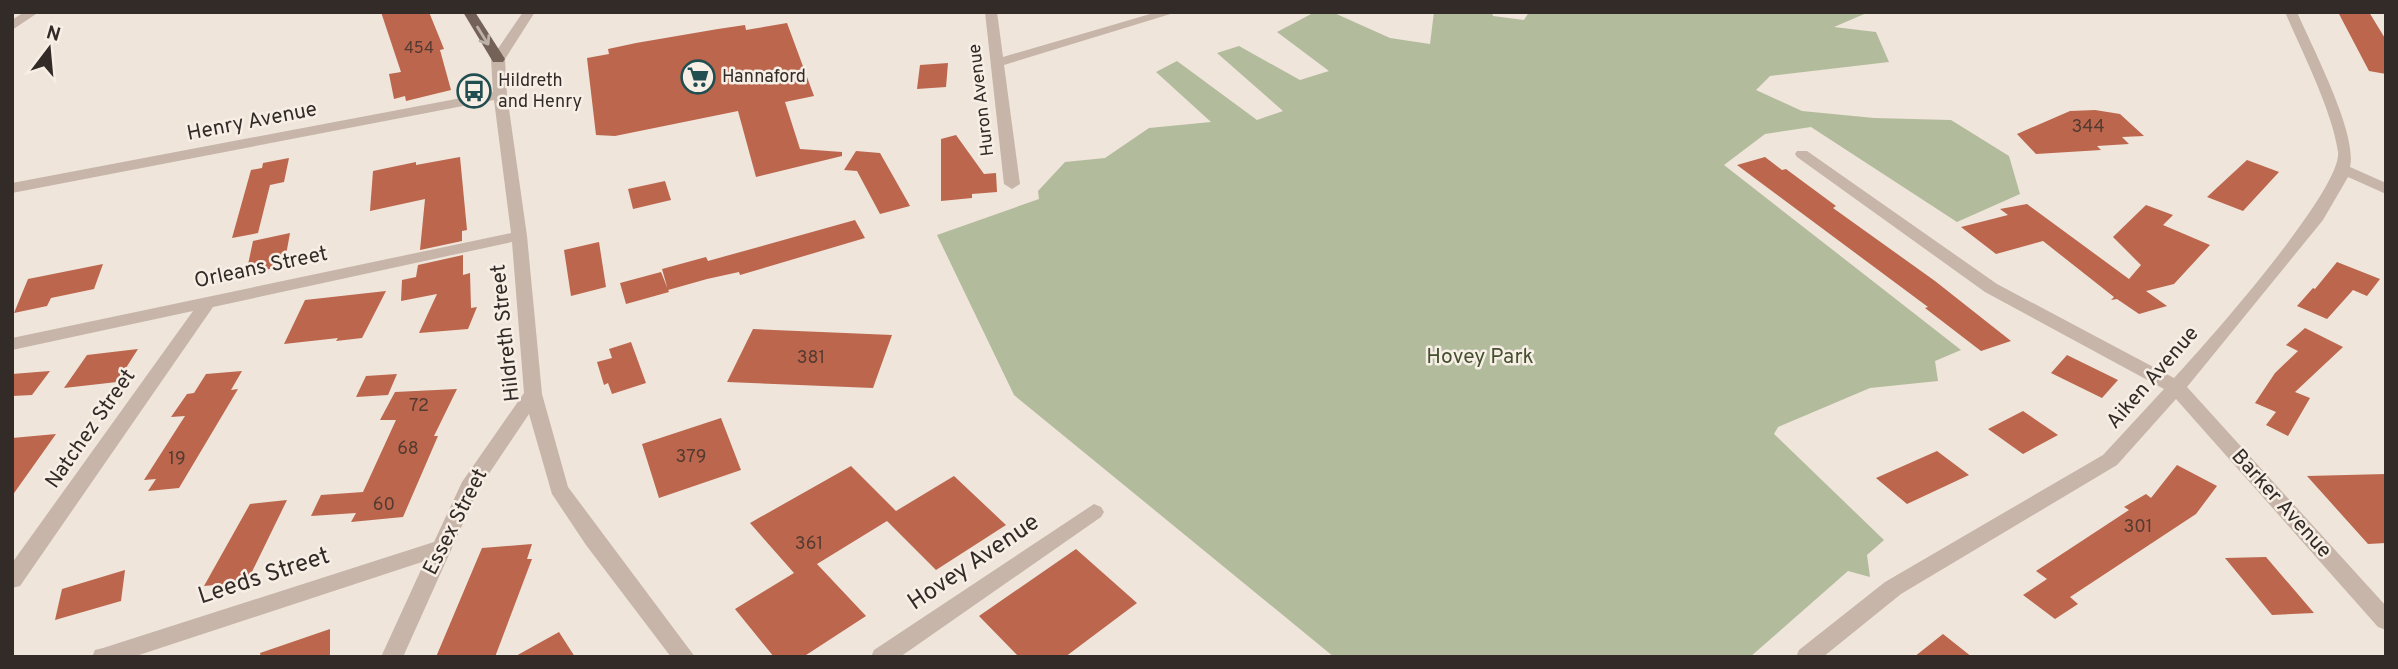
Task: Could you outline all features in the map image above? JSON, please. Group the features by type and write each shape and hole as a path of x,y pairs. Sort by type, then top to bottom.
{"main road":[{"path":"468,12 498,59"}],"street":[{"path":"12,26 33,12"},
{"path":"498,59 529,12"},
{"name":"Huron Avenue","path":"991,12 1012,184"},
{"path":"997,63 1171,12"},
{"name":"Aiken Avenue","path":"1807,657 1893,588 2110,460 2176,387 2317,217 2340,178 2346,154 2328,98 2291,12"},
{"name":"Hildreth Street","path":"498,59 500,96 519,236 533,394 559,489 593,539 684,657"},
{"name":"Henry Avenue","path":"12,188 500,96"},
{"name":"Barker Avenue","path":"1802,154 1991,288 2176,387 2386,621"},
{"path":"2342,169 2386,189"},
{"name":"Orleans Street","path":"12,344 519,236"},
{"name":"Natchez Street","path":"12,580 207,303"},
{"name":"Essex Street","path":"392,657 469,487 533,394"},
{"name":"Hovey Avenue","path":"882,657 1094,512"},
{"name":"Leeds Street","path":"103,657 441,548"}],"green space":[{"name":"Hovey Park","path":"1315,12 1332,12 1390,38 1430,44 1434,12 1492,12 1493,16 1524,20 1529,12 1869,12 1834,27 1876,32 1889,62 1770,76 1756,90 1802,111 1874,118 1951,120 2009,156 2020,194 1957,222 1811,127 1765,134 1724,165 1961,350 1935,361 1938,381 1870,388 1778,427 1774,434 1884,540 1867,555 1870,577 1848,571 1750,657 1334,657 1014,395 937,235 1039,199 1038,191 1065,162 1105,158 1149,128 1211,122 1156,72 1177,61 1257,120 1283,111 1217,53 1239,46 1300,80 1329,71 1277,32"}],"building":[{"path":"381,12 429,12 444,49 440,50 451,90 406,101 405,96 394,99 389,74 401,72"},
{"path":"2338,12 2369,12 2386,40 2386,74 2369,71"},
{"name":"Hannaford","path":"787,23 814,96 785,102 800,149 842,152 842,156 756,177 738,111 615,136 596,135 587,58 609,54 608,49 636,43 745,25 746,30"},
{"path":"948,63 946,87 917,89 920,65"},
{"path":"2095,110 2120,114 2144,136 2122,137 2129,144 2097,146 2101,150 2036,154 2017,134 2070,111"},
{"path":"956,135 984,174 996,173 997,192 941,201 941,139"},
{"path":"856,151 880,153 910,206 880,214 857,171 844,170"},
{"path":"460,157 467,230 462,231 462,241 420,250 425,199 370,211 373,171"},
{"path":"1765,157 1836,206 1833,208 1935,281 2011,341 1981,351 1925,308 1928,307 1737,165"},
{"path":"289,158 284,182 270,185 258,233 232,238 251,170 262,168 263,163"},
{"path":"2247,160 2279,172 2243,211 2207,197"},
{"path":"665,181 671,200 633,209 628,189"},
{"path":"2027,204 2129,279 2141,265 2113,237 2146,205 2173,215 2163,225 2210,245 2174,284 2146,291 2167,306 2139,314 2117,299 2111,300 2114,297 2043,241 1996,254 1961,227 2008,215 2000,209"},
{"path":"855,220 865,238 740,275 739,272 668,290 662,269 706,257 708,261"},
{"path":"290,233 284,266 246,274 253,241"},
{"path":"599,242 606,287 571,296 564,250"},
{"path":"463,255 463,275 470,273 471,308 477,307 468,329 419,333 437,294 401,301 402,280 416,277 418,265"},
{"path":"2337,262 2380,279 2367,296 2353,290 2327,319 2297,306 2313,288 2315,289"},
{"path":"103,264 94,289 51,298 47,306 14,313 28,279"},
{"path":"661,272 669,292 626,304 620,283"},
{"path":"386,291 362,338 284,344 305,300"},
{"path":"2305,328 2343,347 2295,392 2310,398 2288,436 2266,425 2276,412 2255,403 2275,373 2298,351 2286,345"},
{"path":"753,329 892,335 873,388 727,382"},
{"path":"631,342 646,383 612,394 608,383 604,385 597,362 612,358 609,349"},
{"path":"138,349 117,382 64,388 87,355"},
{"path":"2067,355 2118,380 2102,398 2051,373"},
{"path":"50,371 32,395 12,396 12,374"},
{"path":"242,371 231,390 238,389 179,488 148,491 156,479 144,480 185,416 171,417 187,394 194,393 206,374"},
{"path":"397,374 388,395 356,397 366,376"},
{"path":"457,389 434,436 438,436 403,517 351,522 356,513 311,516 321,495 363,492 396,420 380,420 395,392"},
{"path":"2023,411 2058,435 2023,454 1988,429"},
{"path":"721,418 741,470 659,498 642,444"},
{"path":"56,434 12,496 12,438"},
{"path":"1937,451 1969,475 1907,504 1876,478"},
{"path":"2177,465 2217,486 2196,514 2070,597 2078,604 2055,619 2023,595 2047,579 2036,571 2129,510 2124,507 2146,494 2151,498"},
{"path":"851,466 896,511 954,476 1006,525 936,570 887,521 817,564 866,616 803,657 774,657 735,609 794,573 750,523"},
{"path":"2386,474 2386,543 2368,544 2307,476"},
{"path":"287,500 247,582 204,586 250,504"},
{"path":"532,544 527,559 532,559 495,657 436,657 482,548"},
{"path":"1076,549 1137,603 1065,657 1019,657 979,616"},
{"path":"2266,557 2314,613 2272,615 2225,558"},
{"path":"125,570 121,601 55,620 62,589"},
{"path":"330,629 330,657 261,657 260,653"},
{"path":"559,632 575,657 514,657"},
{"path":"1943,634 1972,657 1914,657"}],"place":[{"name":"Hannaford","path":"698,77"},
{"name":"Hildreth and Henry","path":"474,91"}]}
